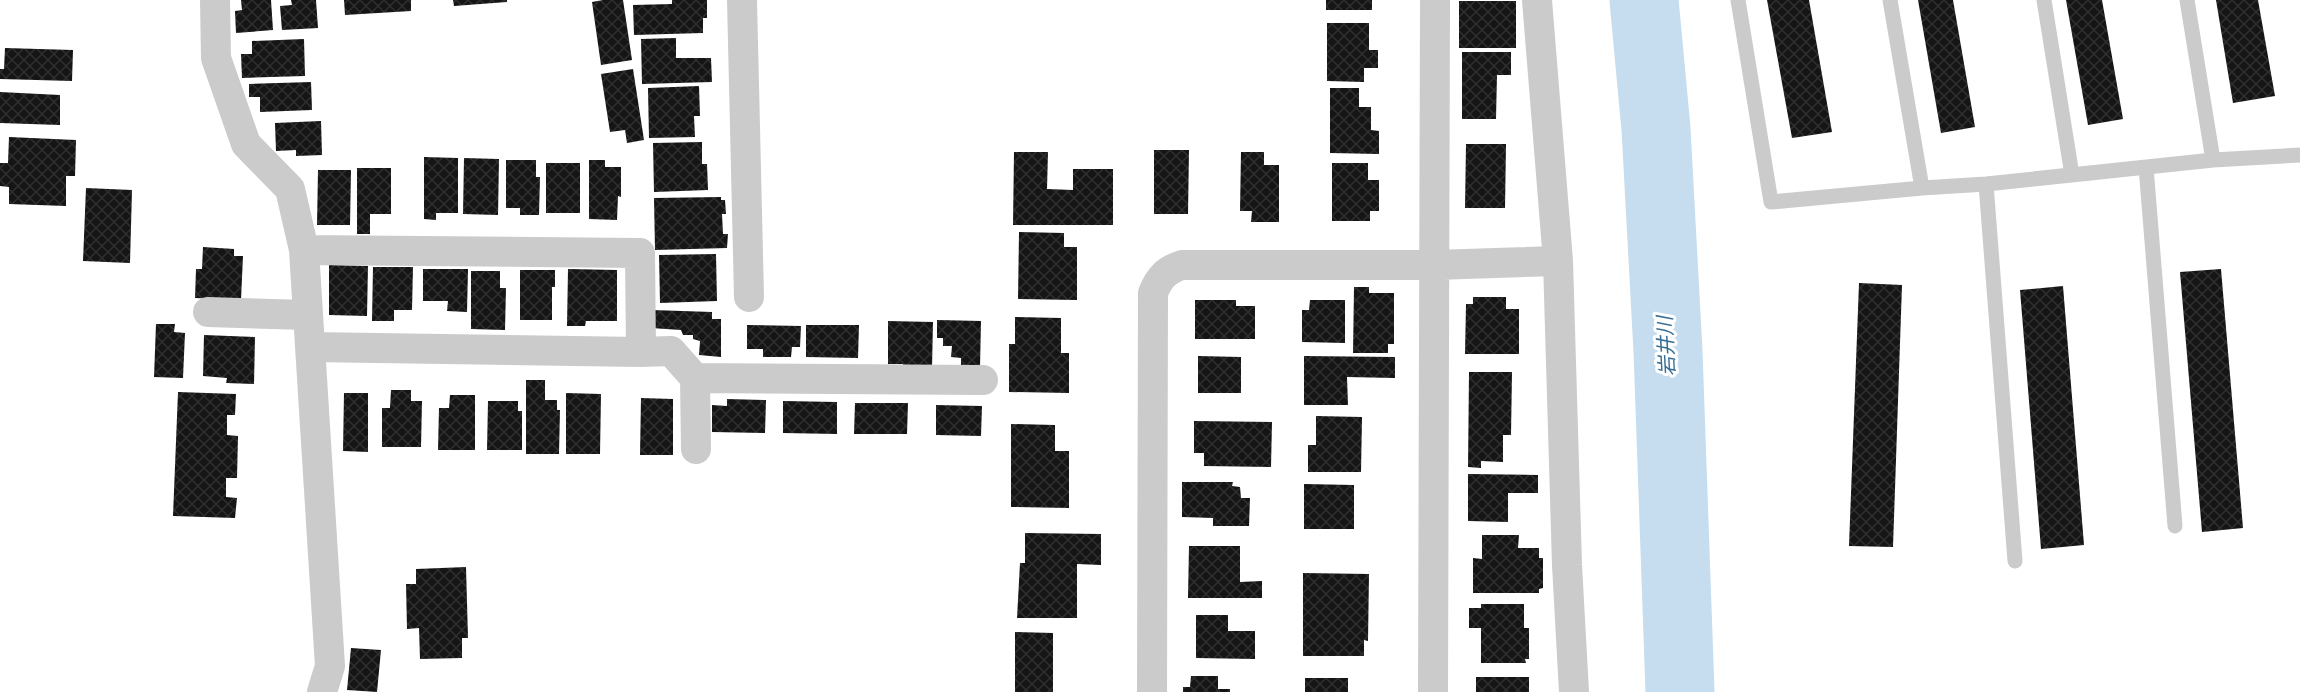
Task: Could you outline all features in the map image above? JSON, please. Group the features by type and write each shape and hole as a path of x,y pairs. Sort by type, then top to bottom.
{"street":[{"path":"214,0 216,58 246,144 290,189 304,250 330,666 322,692"},
{"path":"742,0 749,297"},
{"path":"1433,692 1435,0"},
{"path":"1537,0 1558,261 1567,553 1574,692"},
{"path":"304,250 640,253 641,352"},
{"path":"1152,692 1153,293 1157,283 1172,268 1182,265 1435,265 1558,261"},
{"path":"208,312 308,315"},
{"path":"310,347 671,351 695,378 696,449"},
{"path":"695,378 983,380"}],"lane":[{"path":"1738,0 1771,202 1986,184 2213,160 2300,155"},
{"path":"1890,0 1922,188"},
{"path":"2044,0 2072,175"},
{"path":"2187,0 2213,160"},
{"path":"2146,167 2175,526"},
{"path":"1986,184 2014,561"}],"building":[{"path":"241,0 271,0 273,30 236,33 235,11 242,10"},
{"path":"291,0 316,0 318,28 282,30 280,6 292,5"},
{"path":"344,0 411,0 411,11 345,15"},
{"path":"453,0 507,0 507,2 454,6"},
{"path":"623,0 632,60 601,65 592,2"},
{"path":"672,0 707,0 707,18 703,18 703,33 634,35 633,5 672,4"},
{"path":"1326,0 1372,0 1372,10 1326,10"},
{"path":"1767,0 1809,0 1832,132 1792,138"},
{"path":"1918,0 1953,0 1975,127 1941,133"},
{"path":"2066,0 2102,0 2123,119 2088,125"},
{"path":"2216,0 2258,0 2275,96 2233,103"},
{"path":"1459,1 1516,1 1516,48 1459,48"},
{"path":"1327,23 1369,23 1369,50 1378,50 1378,68 1364,68 1364,82 1327,81"},
{"path":"676,38 676,58 711,58 712,82 642,84 641,39"},
{"path":"304,39 305,76 242,78 241,54 252,54 252,41"},
{"path":"5,48 73,50 72,81 0,79 0,69 4,69"},
{"path":"1462,52 1511,52 1511,75 1497,75 1496,119 1462,119"},
{"path":"633,69 644,140 627,143 625,130 610,132 601,74"},
{"path":"311,82 312,110 260,112 260,97 249,97 249,84"},
{"path":"699,86 700,116 694,116 695,137 649,138 648,88"},
{"path":"1330,88 1359,88 1359,107 1371,107 1371,130 1379,131 1379,154 1330,153"},
{"path":"0,92 60,95 60,125 0,123"},
{"path":"321,121 322,155 296,156 296,150 276,151 275,123"},
{"path":"9,137 76,140 75,176 66,176 66,206 9,204 9,187 0,186 0,163 8,163"},
{"path":"702,142 702,164 707,164 708,190 654,192 653,143"},
{"path":"1466,144 1506,144 1505,208 1465,208"},
{"path":"1154,150 1189,150 1188,214 1154,214"},
{"path":"1014,152 1048,152 1047,189 1073,190 1073,169 1113,169 1113,225 1013,225"},
{"path":"1241,152 1264,152 1264,165 1279,165 1279,222 1251,222 1252,211 1240,211"},
{"path":"424,157 458,158 458,213 436,213 436,220 424,219"},
{"path":"464,158 499,159 498,215 463,214"},
{"path":"506,160 536,160 536,177 540,177 539,215 520,215 520,208 506,208"},
{"path":"589,160 605,160 605,167 621,167 621,197 618,196 617,220 589,219"},
{"path":"546,163 580,163 580,213 546,213"},
{"path":"1332,163 1368,163 1368,180 1379,180 1379,211 1370,211 1370,221 1332,221"},
{"path":"357,168 391,168 391,214 370,214 370,234 357,234"},
{"path":"318,170 351,170 350,225 317,225"},
{"path":"86,188 132,190 130,263 83,261"},
{"path":"721,197 721,200 725,200 726,214 722,214 723,234 728,234 727,248 655,250 654,198"},
{"path":"1019,232 1064,233 1064,247 1077,247 1077,300 1018,299"},
{"path":"203,247 234,249 234,256 243,256 241,300 195,298 196,269 202,269"},
{"path":"716,254 717,301 660,303 659,255"},
{"path":"329,265 368,266 367,316 329,315"},
{"path":"373,267 413,267 412,310 394,310 394,321 372,321"},
{"path":"423,269 468,269 467,312 447,311 448,301 423,301"},
{"path":"568,269 617,270 617,321 586,321 585,326 567,326"},
{"path":"2221,269 2243,528 2202,532 2180,272"},
{"path":"520,270 555,270 555,287 552,287 552,320 520,320"},
{"path":"471,271 500,271 500,288 506,288 505,330 471,329"},
{"path":"1859,283 1902,285 1893,547 1849,546"},
{"path":"2063,286 2084,545 2041,549 2020,290"},
{"path":"1354,287 1369,287 1369,293 1394,293 1394,344 1388,344 1388,353 1353,353"},
{"path":"1473,297 1506,297 1506,309 1519,309 1519,354 1465,354 1466,304 1473,304"},
{"path":"1195,300 1236,300 1236,306 1255,306 1255,339 1195,339"},
{"path":"1310,300 1345,300 1345,343 1302,342 1302,310 1309,310"},
{"path":"652,310 712,312 712,319 721,319 721,357 699,355 700,341 693,339 693,335 683,335 681,330 651,328"},
{"path":"1015,317 1061,318 1061,353 1069,353 1069,393 1009,392 1009,344 1015,344"},
{"path":"937,320 981,321 980,368 961,368 961,358 951,357 952,346 943,346 943,338 937,338"},
{"path":"888,321 933,322 932,369 903,369 903,364 888,364"},
{"path":"156,324 175,324 174,332 185,333 183,378 154,377"},
{"path":"747,325 801,326 800,347 792,347 791,357 763,357 763,349 747,349"},
{"path":"806,325 859,325 858,358 806,357"},
{"path":"204,335 255,337 254,384 226,383 227,378 203,376"},
{"path":"1198,356 1241,357 1241,393 1198,393"},
{"path":"1304,356 1395,357 1395,378 1347,377 1348,405 1304,405"},
{"path":"1469,372 1512,372 1511,435 1503,435 1503,462 1481,461 1481,468 1468,467"},
{"path":"526,380 545,380 545,400 557,400 557,410 560,410 559,454 526,454"},
{"path":"391,390 411,390 411,401 422,401 421,447 382,447 382,408 390,408"},
{"path":"178,392 236,394 235,415 227,415 227,435 238,436 237,478 226,478 226,497 237,498 235,518 173,516"},
{"path":"344,393 368,393 368,452 343,451"},
{"path":"566,393 601,394 600,454 566,454"},
{"path":"450,395 475,395 475,450 438,450 439,408 449,408"},
{"path":"641,398 673,399 673,455 640,455"},
{"path":"727,399 766,400 765,433 712,432 712,405 727,406"},
{"path":"488,401 518,401 518,411 522,411 522,450 487,450"},
{"path":"783,401 837,402 837,434 783,433"},
{"path":"855,403 908,403 907,434 854,434"},
{"path":"936,405 982,406 981,436 936,435"},
{"path":"1316,416 1362,417 1361,472 1308,472 1308,445 1316,445"},
{"path":"1194,421 1272,422 1271,467 1204,466 1204,453 1194,453"},
{"path":"1011,424 1055,425 1055,451 1069,451 1069,508 1011,507"},
{"path":"1468,474 1538,475 1538,493 1508,493 1508,522 1468,521"},
{"path":"1182,482 1233,482 1232,486 1240,487 1241,498 1250,498 1249,526 1213,526 1213,518 1182,517"},
{"path":"1304,484 1354,485 1354,529 1304,529"},
{"path":"1025,533 1101,534 1101,565 1077,564 1077,618 1017,618 1020,563 1025,563"},
{"path":"1482,535 1519,535 1518,548 1539,548 1539,558 1543,558 1543,588 1539,589 1539,593 1473,593 1473,558 1482,559"},
{"path":"1189,546 1240,546 1240,582 1262,581 1262,598 1188,598"},
{"path":"466,567 468,638 462,638 462,658 420,659 419,628 407,629 406,584 416,584 416,569"},
{"path":"1303,573 1369,574 1368,641 1364,640 1364,656 1303,656"},
{"path":"1481,604 1524,604 1524,628 1529,628 1529,659 1525,659 1526,663 1481,663 1481,628 1469,628 1469,608 1481,608"},
{"path":"1196,615 1228,615 1228,631 1255,631 1255,659 1196,658"},
{"path":"1015,632 1053,633 1053,692 1015,692"},
{"path":"351,648 381,650 377,692 347,690"},
{"path":"1191,676 1218,676 1218,689 1230,689 1230,692 1183,692 1183,687 1190,687"},
{"path":"1476,677 1529,677 1529,692 1476,692"},
{"path":"1305,678 1348,678 1348,692 1305,692"}],"waterway":[{"name":"岩井川","path":"1644,0 1656,129 1668,351 1680,692"}]}
